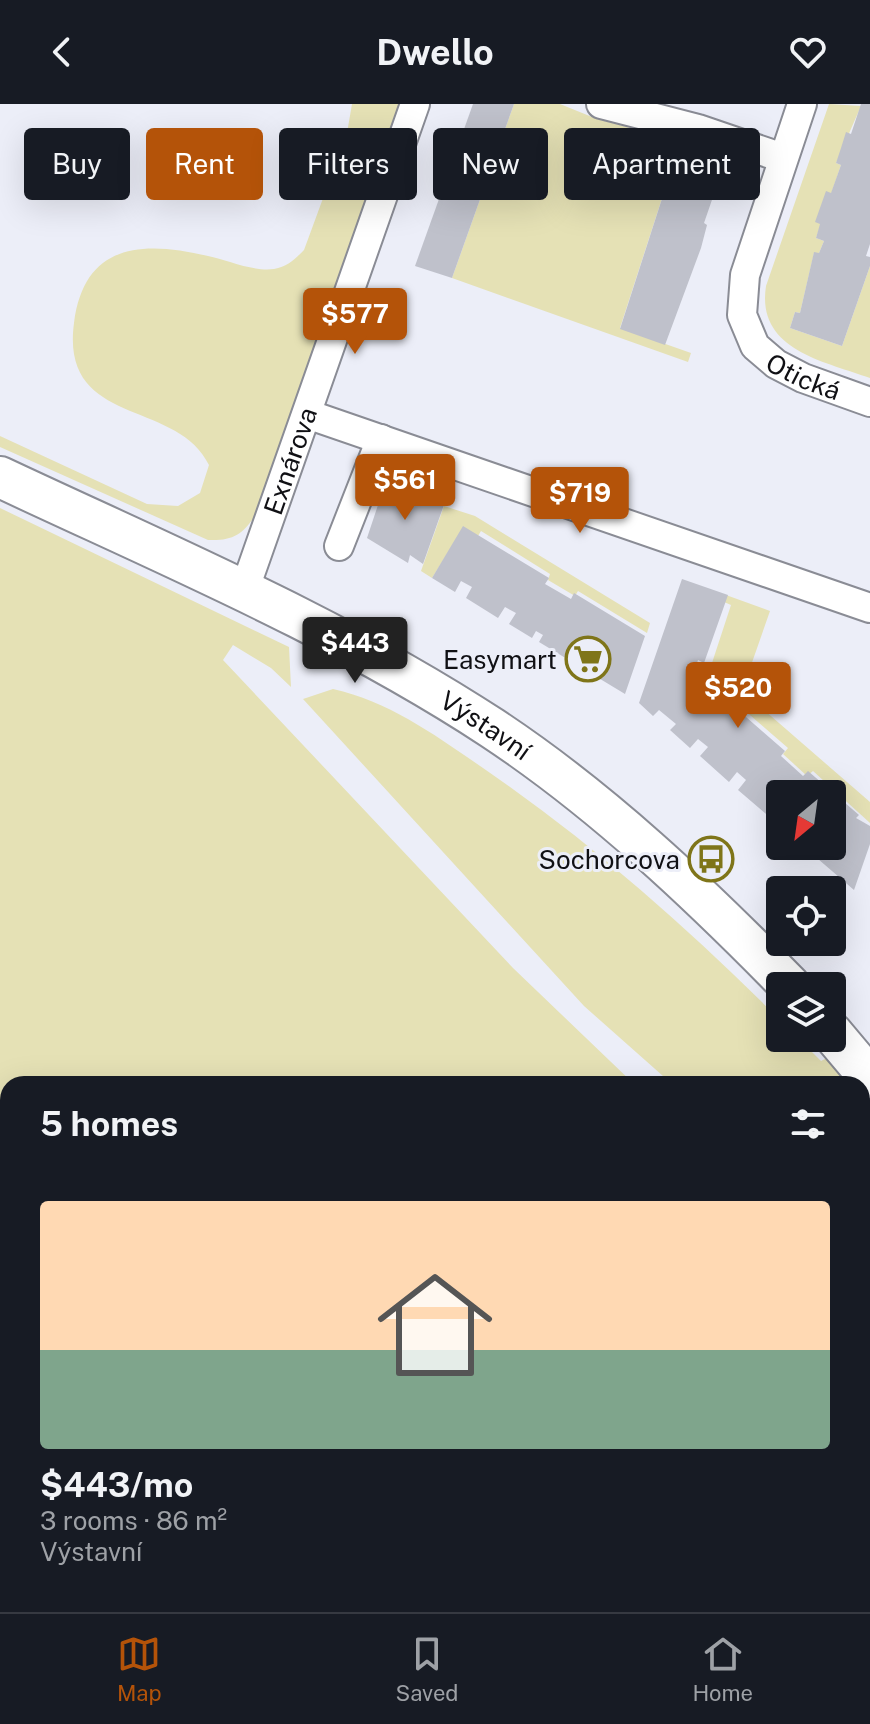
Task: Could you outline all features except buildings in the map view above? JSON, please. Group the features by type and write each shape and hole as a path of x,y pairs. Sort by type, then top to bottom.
{"main road":[{"name":"Výstavní","path":"0,477 244,591 400,672 493,729 588,800 723,917 776,972"},
{"path":"846,1050 868,1076"}],"street":[{"name":"Exnárova","path":"244,591 415,104"},
{"path":"601,104 698,129 783,158"},
{"name":"Otická","path":"802,104 742,285 745,326 755,346 776,364 803,378 870,402"},
{"path":"307,414 870,608"},
{"path":"339,546 381,439"}],"shaded area":[{"path":"352,104 399,104 391,128 348,128"},
{"path":"514,104 560,104 631,128 564,128 564,200 661,200 620,328 691,353 688,362 452,278 480,200 548,200 548,128 505,128"},
{"path":"829,104 861,106 836,163 841,165 816,238 824,241 819,253 814,253 800,313 795,312 790,328 842,346 870,266 870,378 797,350 782,339 772,325 766,308 766,286"},
{"path":"322,200 365,200 255,516 236,536 208,540 0,447 0,436 147,504 178,506 200,493 209,465 193,444 172,429 102,396 85,380 74,356 74,323 80,297 90,277 103,263 139,249 183,251 258,269 283,266 304,250"},
{"path":"444,506 475,516 650,623 647,633 578,591 575,596 548,580 550,574 481,531 478,536 463,528 432,578 421,571"},
{"path":"0,508 289,647 291,687 271,668 233,645 223,660 513,968 626,1076 0,1076"},
{"path":"726,595 770,611 742,691 845,780 823,780 813,771 807,776 783,754 788,748 727,695 722,700 698,678 703,664 711,666 731,605 724,602"},
{"path":"333,689 374,702 411,721 483,768 562,826 637,887 766,1006 766,1052 812,1052 821,1061 829,1057 845,1076 663,1076 584,1006 303,699"},
{"path":"846,781 870,802 870,823 846,801"}],"place":[{"name":"Easymart","path":"588,659"},
{"name":"Sochorcova","path":"711,859"}]}
